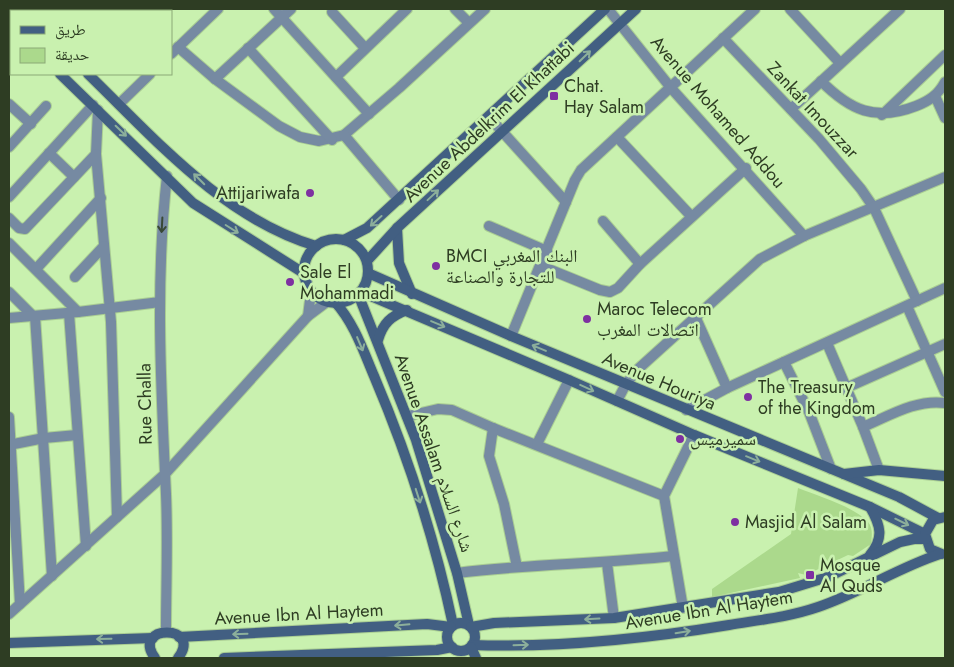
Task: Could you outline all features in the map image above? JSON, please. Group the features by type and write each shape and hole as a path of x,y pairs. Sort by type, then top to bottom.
{"street":[{"path":"218,9 175,50 289,133 310,141 332,140 344,135 485,9"},
{"path":"274,9 369,114"},
{"path":"215,79 291,9"},
{"path":"336,77 407,9"},
{"path":"455,9 469,23"},
{"name":"Avenue Mohamed Addou","path":"607,9 621,23 671,88 746,168 804,236"},
{"name":"Avenue Abdelkrim El Khattabi","path":"344,240 367,228 399,200 607,9"},
{"name":"Avenue Abdelkrim El Khattabi","path":"367,261 397,228 636,9"},
{"path":"511,336 581,170 594,155 617,137 755,9"},
{"path":"790,9 840,63"},
{"path":"791,109 900,9"},
{"path":"332,12 365,48"},
{"name":"Zankat Imouzzar","path":"723,38 843,166 874,208 945,392"},
{"path":"248,48 332,140"},
{"path":"882,115 945,55"},
{"path":"61,75 200,208 306,278 316,295 332,302"},
{"path":"89,75 221,199 296,240 316,246"},
{"path":"119,104 149,75"},
{"path":"821,81 851,105 882,115 904,111 935,96 945,82"},
{"path":"935,96 945,118"},
{"path":"9,104 31,124"},
{"path":"9,147 46,106"},
{"path":"9,197 95,107"},
{"path":"95,107 96,154 110,306 117,517"},
{"path":"489,117 566,202"},
{"path":"344,135 399,200"},
{"path":"617,137 691,216"},
{"path":"49,153 74,177"},
{"path":"9,218 20,228 25,229 96,154"},
{"path":"541,266 610,292 618,288 640,264 691,216 746,168"},
{"name":"Rue Challa","path":"166,631 165,474 161,404 160,302 162,223 167,176"},
{"path":"618,402 626,384 637,370 760,259 804,236 945,177"},
{"path":"36,269 101,198"},
{"path":"602,221 640,264"},
{"path":"489,226 547,251"},
{"path":"397,228 399,263 412,294"},
{"path":"9,614 165,474 308,316 332,302 351,299 359,293 368,273 367,261 362,251 354,244 344,240 329,239 316,246 307,259 306,278 310,300 308,316"},
{"path":"9,243 36,269 73,312 77,435 86,546"},
{"path":"75,277 104,246"},
{"name":"Avenue Houriya","path":"368,273 412,294 686,410 899,497 942,517"},
{"path":"686,410 727,388 945,288"},
{"path":"9,292 34,316 44,438 52,576"},
{"name":"Avenue Houriya","path":"359,293 407,310 694,435 870,507 925,536"},
{"name":"Avenue Assalam شارع السلام","path":"359,293 408,416 457,573 470,626"},
{"path":"9,318 160,302"},
{"name":"Avenue Assalam شارع السلام","path":"332,302 353,328 385,404 412,476 431,536 452,626"},
{"path":"378,340 381,331 391,317 407,310"},
{"path":"695,316 727,388"},
{"path":"826,344 863,427 879,470"},
{"path":"846,388 945,344"},
{"path":"784,362 809,412 831,469"},
{"path":"537,444 569,380"},
{"path":"863,427 913,406 928,403 945,403"},
{"path":"408,416 445,408 664,496"},
{"path":"9,417 20,604"},
{"path":"493,428 489,456 504,504 517,566"},
{"path":"10,445 44,438 77,435"},
{"path":"683,608 664,496 694,435"},
{"path":"842,474 879,470 945,476"},
{"path":"867,558 876,547 881,535 870,507"},
{"path":"942,517 929,524 925,536 930,549 944,555"},
{"name":"Avenue Ibn Al Haytem","path":"470,626 494,623 614,618 794,589 828,577 900,542 925,536"},
{"name":"Avenue Ibn Al Haytem","path":"472,646 612,642 788,615 820,607 914,562 944,555"},
{"path":"457,573 517,566 607,563 673,556"},
{"path":"607,563 614,618"},
{"path":"224,658 432,650 455,652 472,646 475,639 470,626 461,623 452,626 447,638 455,652"},
{"name":"Avenue Ibn Al Haytem","path":"179,637 427,624 452,626"},
{"path":"9,643 153,638 166,631 179,637 183,649 178,658"},
{"path":"153,638 150,647 155,658"},
{"path":"472,646 476,658"}],"green space":[{"path":"798,488 835,502 862,516 871,527 871,544 853,556 848,555 806,575 798,573 800,578 712,597 712,589 791,534"}],"place":[{"name":"Chat. Hay Salam","path":"554,96"},
{"name":"Attijariwafa","path":"310,193"},
{"name":"BMCI البنك المغربي للتجارة والصناعة","path":"436,266"},
{"name":"Sale El Mohammadi","path":"290,282"},
{"name":"Maroc Telecom اتصالات المغرب","path":"587,319"},
{"name":"The Treasury of the Kingdom","path":"748,397"},
{"name":"سميرميس","path":"680,439"},
{"name":"Masjid Al Salam","path":"735,522"},
{"name":"Mosque Al Quds","path":"810,575"}]}
